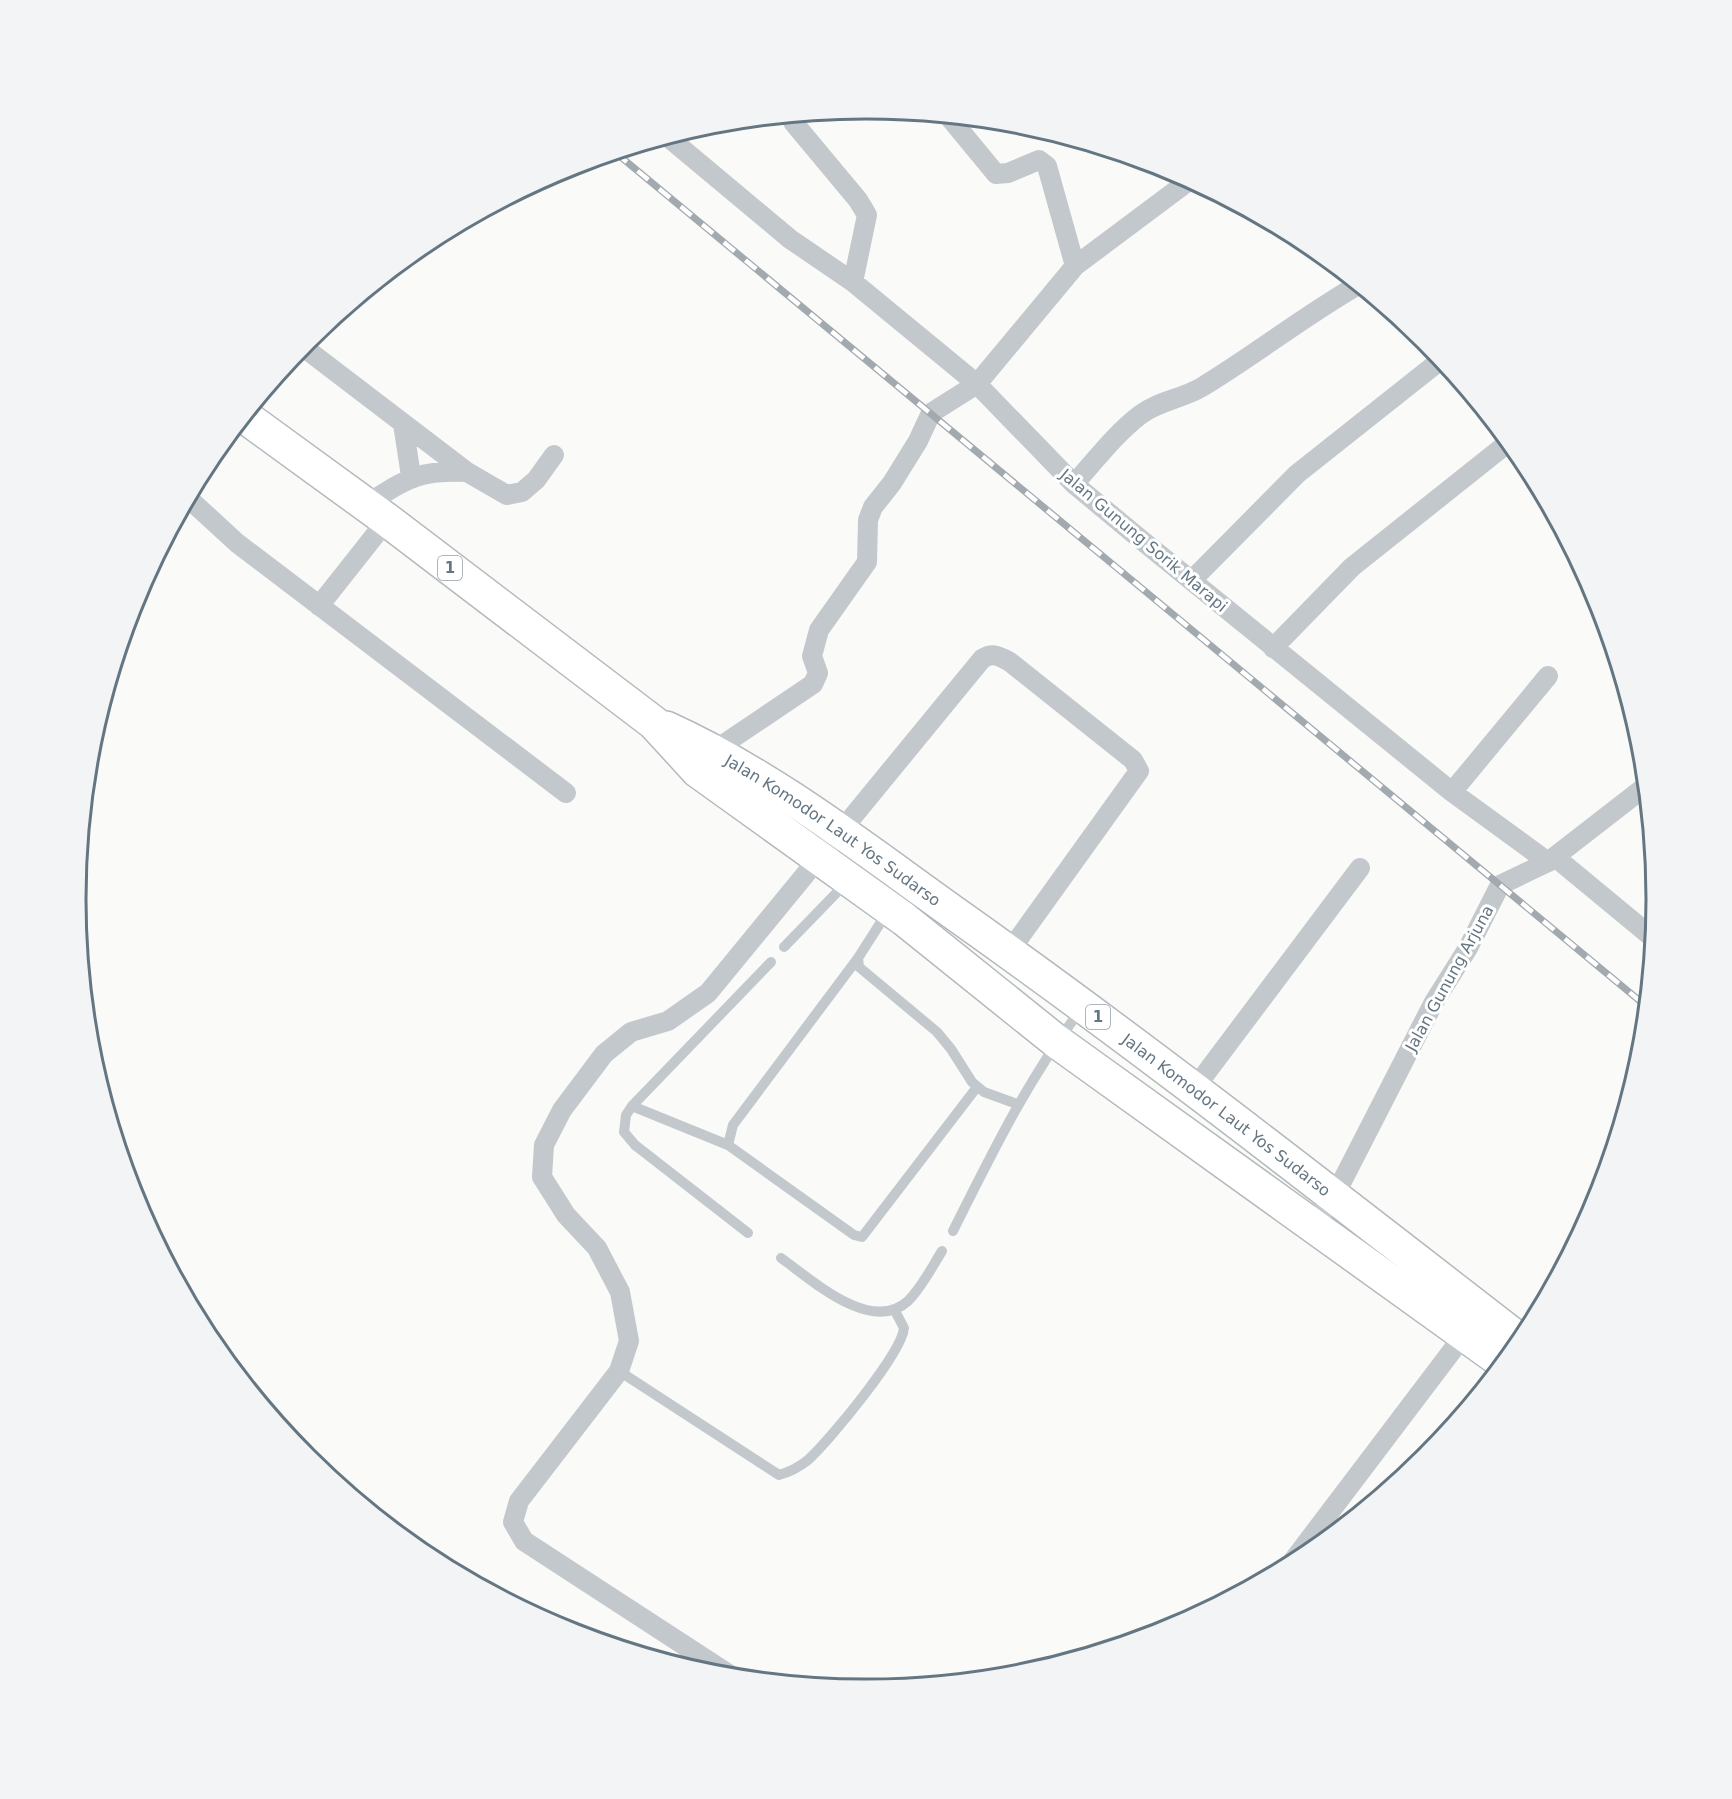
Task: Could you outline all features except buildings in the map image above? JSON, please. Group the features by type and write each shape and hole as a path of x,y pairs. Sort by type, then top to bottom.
{"highway":[{"name":"Jalan Komodor Laut Yos Sudarso","path":"250,420 376,512 706,761 820,857 860,866 1009,952 1194,1089 1513,1335"},
{"name":"Jalan Komodor Laut Yos Sudarso","path":"706,761 839,831 860,866 890,908 1056,1041 1497,1358"}],"street":[{"path":"795,123 858,200 867,215 853,282"},
{"path":"955,125 996,174 1008,173 1039,160 1047,166 1076,266"},
{"name":"Jalan Gunung Sorik Marapi","path":"675,143 790,239 853,282 976,384 1074,484 1273,648 1452,792 1552,859 1645,932"},
{"path":"706,761 813,684 818,673 812,656 813,644 819,630 867,562 866,528 873,507 892,483 931,413 976,384 1076,266 1182,186"},
{"path":"1074,484 1124,428 1151,407 1199,388 1260,351 1322,306 1352,289"},
{"path":"310,352 467,472 507,495 522,492 536,480 554,455"},
{"path":"1192,580 1297,474 1434,365"},
{"path":"403,424 411,476"},
{"path":"1273,648 1352,567 1502,448"},
{"path":"319,606 376,512 411,476 439,471 467,472"},
{"path":"194,503 237,543 566,793"},
{"path":"715,1665 524,1541 513,1522 519,1501 619,1371 629,1341 620,1292 597,1248 566,1215 542,1177 544,1145 562,1110 604,1054 631,1032 668,1020 708,993 982,658 995,654 1010,662 1133,760 1139,771 1009,952"},
{"path":"1452,792 1548,676"},
{"name":"Jalan Gunung Arjuna","path":"1313,1226 1334,1197 1434,1002 1468,948 1500,885 1552,859 1639,791"},
{"path":"1194,1089 1360,868"},
{"path":"1304,1545 1464,1335"}],"lane":[{"path":"784,947 860,866"},
{"path":"728,1145 733,1125 858,958 890,908"},
{"path":"858,958 859,967 936,1032 977,1087 984,1092 1017,1104"},
{"path":"748,1233 628,1138 624,1132 632,1106 771,962"},
{"path":"953,1230 1017,1104 1056,1041 1083,1007"},
{"path":"632,1106 728,1145 854,1235 862,1237 977,1087"},
{"path":"781,1258 855,1308 873,1311 894,1309 908,1301 942,1251"},
{"path":"619,1371 779,1475 791,1471 821,1447 900,1343 904,1328 894,1309"}],"railway":[{"path":"622,158 1640,1001"}]}
